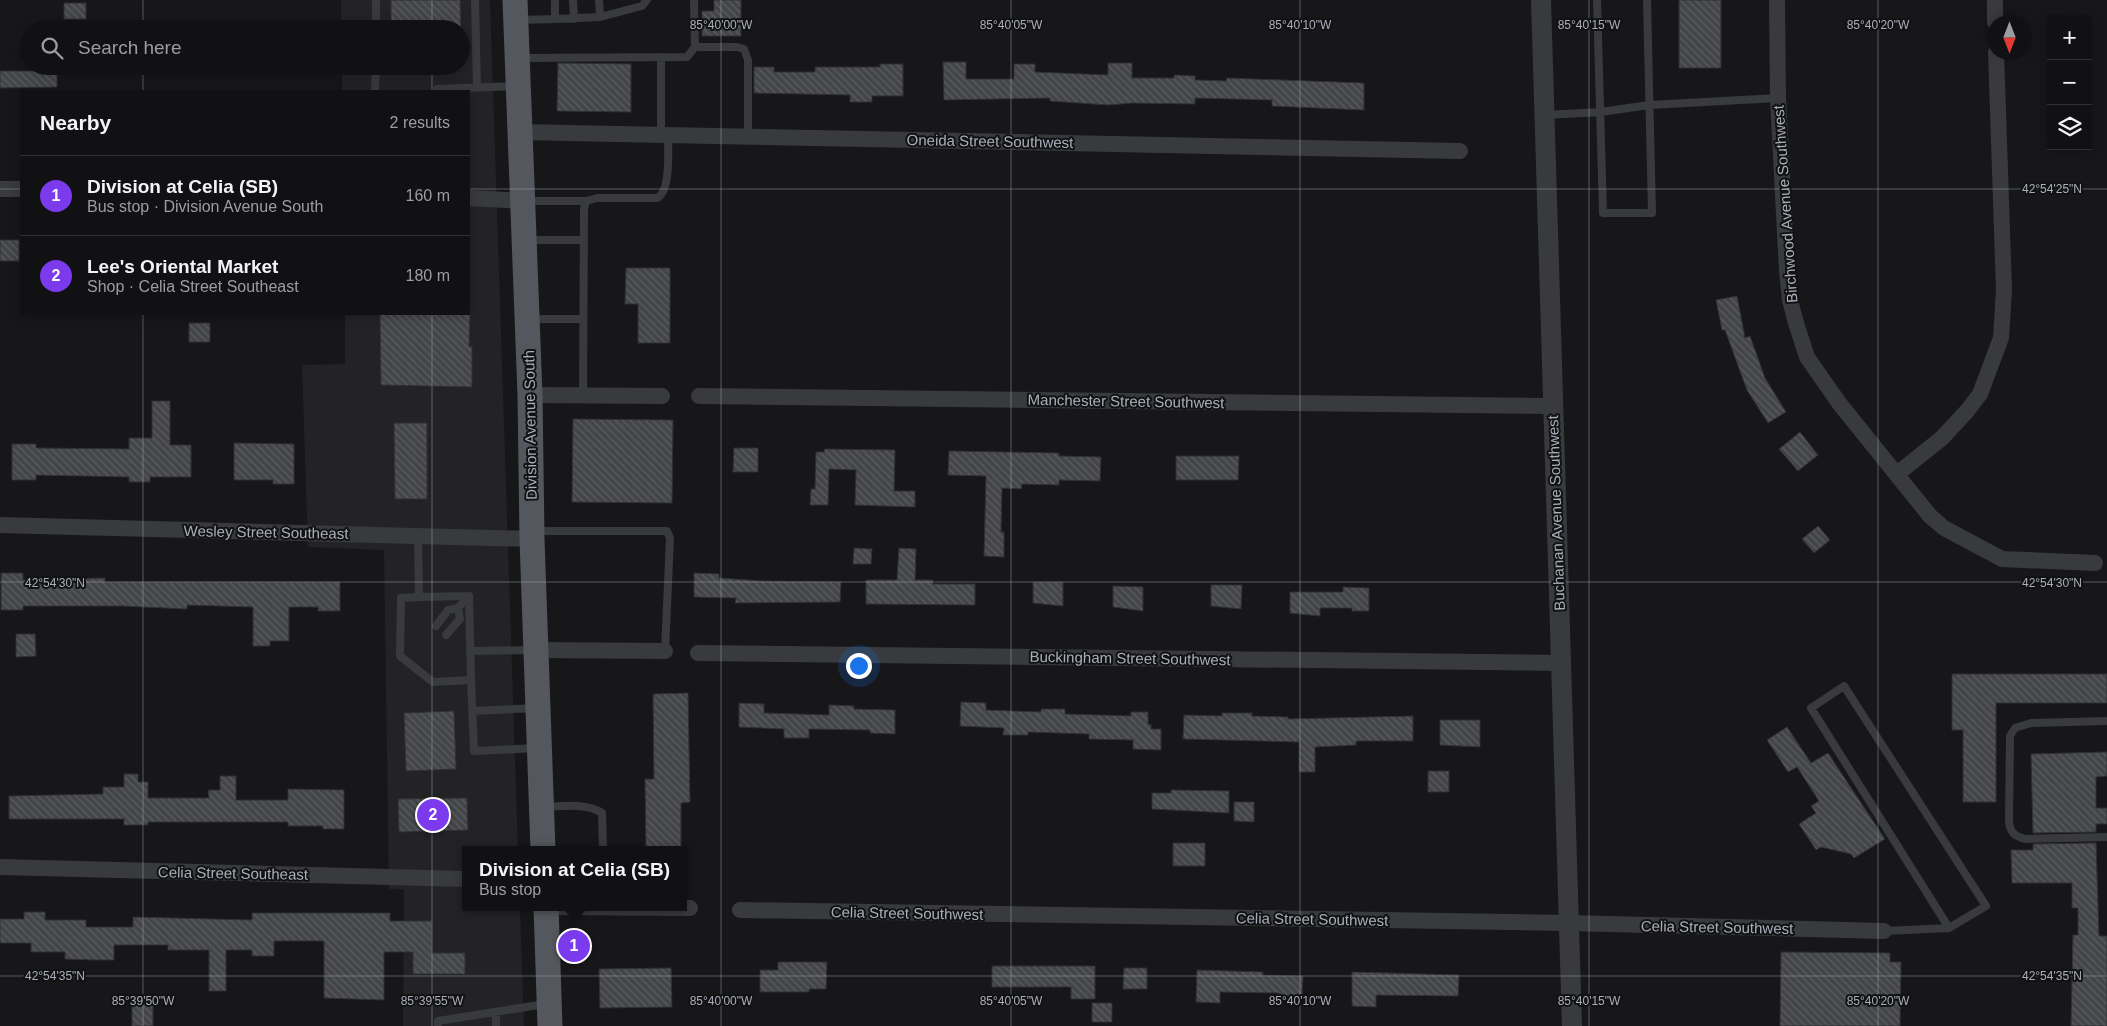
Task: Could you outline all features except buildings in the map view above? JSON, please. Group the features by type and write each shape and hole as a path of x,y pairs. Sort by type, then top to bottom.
{"main road":[{"name":"Division Avenue South","path":"515,10 530,395 532,535 543,846"},
{"path":"546,911 550,1014"}],"street":[{"name":"Buchanan Avenue Southwest","path":"1540,0 1572,1026"},
{"name":"Birchwood Avenue Southwest","path":"1776,0 1778,98 1787,271 1790,300 1807,357 1839,403 1930,516 1944,528 2002,559 2095,563"},
{"path":"1995,0 1996,15"},
{"path":"1897,474 1942,438 1971,406 1980,394 2001,338 2004,290 1996,60"},
{"name":"Oneida Street Southwest","path":"520,132 1460,151"},
{"path":"0,189 20,189"},
{"path":"470,198 523,201"},
{"path":"530,395 662,396"},
{"name":"Manchester Street Southwest","path":"699,396 1552,406"},
{"name":"Wesley Street Southeast","path":"0,525 418,536 532,535"},
{"path":"536,650 665,651"},
{"name":"Buckingham Street Southwest","path":"698,653 1562,663"},
{"name":"Celia Street Southeast","path":"0,867 462,878"},
{"name":"Celia Street Southwest","path":"740,910 1568,923 1884,931"}],"lane":[{"path":"376,0 376,20"},
{"path":"475,0 477,87"},
{"path":"555,0 555,19"},
{"path":"573,0 574,19"},
{"path":"599,0 600,17"},
{"path":"515,10 555,19 574,19 600,17 642,6 647,0"},
{"path":"518,58 687,57 695,47 694,0"},
{"path":"1597,0 1603,213 1652,213 1647,0"},
{"path":"695,47 737,47 744,49 748,60 748,136"},
{"path":"523,201 657,198 662,195 666,188 661,57"},
{"path":"376,75 376,90"},
{"path":"437,90 437,88 519,86"},
{"path":"1544,115 1601,112 1649,105 1778,98"},
{"path":"583,396 584,209 586,201"},
{"path":"524,240 584,240"},
{"path":"527,319 583,319"},
{"path":"532,535 667,532 670,538 665,651"},
{"path":"418,536 419,597"},
{"path":"470,596 401,598 400,656 408,662 420,666 433,682 471,680"},
{"path":"436,626 448,610 458,608 470,596"},
{"path":"470,596 474,750 539,748"},
{"path":"446,635 460,619 458,608"},
{"path":"471,651 536,650"},
{"path":"408,662 414,655"},
{"path":"1884,931 1949,928 1986,906 1844,686 1811,708 1949,928"},
{"path":"473,710 538,708"},
{"path":"2107,721 2031,723 2015,728 2010,736 2009,821 2010,830 2016,837 2025,839 2107,837"},
{"path":"542,807 583,806 602,813 603,846"},
{"path":"496,1012 496,1026"},
{"path":"438,1026 438,1021 496,1012 550,1014"}],"shaded area":[{"path":"341,0 490,0 518,846 462,846 462,911 520,911 524,1026 403,1026 404,889 389,889 384,550 308,547 302,365 345,364 345,315 470,315 470,90 342,90 342,75 470,75 470,20 341,20"}],"place":[{"name":"Lee's Oriental Market","path":"433,815"},
{"name":"Division at Celia (SB)","path":"574,946"}]}
